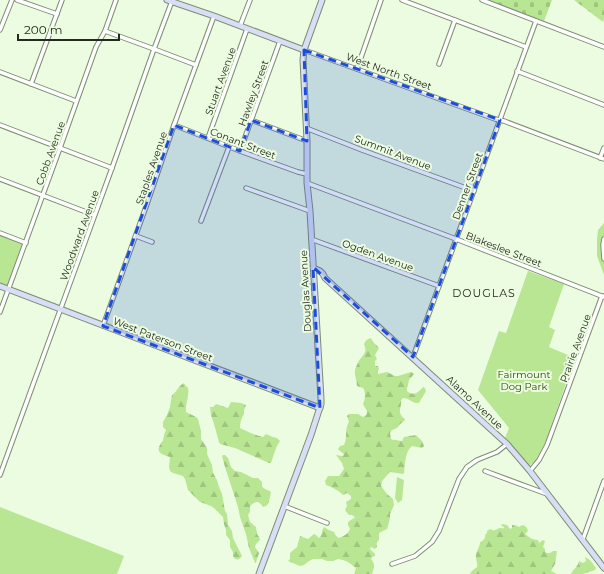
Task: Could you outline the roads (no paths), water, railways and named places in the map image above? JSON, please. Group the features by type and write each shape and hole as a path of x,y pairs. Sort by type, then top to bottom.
{"street":[{"path":"0,30 12,0"},
{"path":"17,0 57,14"},
{"path":"31,84 62,0"},
{"name":"Cobb Avenue","path":"0,312 96,47 105,31 116,0"},
{"path":"240,26 250,0"},
{"name":"Douglas Avenue","path":"259,574 311,434 320,408 321,399 307,174 307,141 303,69 304,50 322,0"},
{"path":"357,69 381,0"},
{"path":"402,0 526,47"},
{"path":"482,0 604,47"},
{"name":"West North Street","path":"170,1 500,120 602,159"},
{"name":"Woodward Avenue","path":"0,475 112,168 170,1"},
{"name":"Staples Avenue","path":"103,326 214,16"},
{"path":"439,64 455,20"},
{"name":"Denner Street","path":"413,357 536,21"},
{"name":"Stuart Avenue","path":"208,138 247,28"},
{"path":"105,31 154,48 196,65"},
{"name":"Hawley Street","path":"240,151 280,41"},
{"path":"517,71 604,105"},
{"path":"0,72 76,101"},
{"path":"251,120 307,141"},
{"path":"0,125 112,168"},
{"name":"Conant Street","path":"174,125 229,147 307,174"},
{"name":"Summit Avenue","path":"306,128 474,191"},
{"path":"201,221 229,147"},
{"path":"602,159 604,148"},
{"path":"0,180 94,215"},
{"name":"Blakeslee Street","path":"308,183 603,296"},
{"path":"246,188 310,211"},
{"path":"0,233 26,243"},
{"path":"136,236 152,242"},
{"name":"Ogden Avenue","path":"312,239 439,286"},
{"path":"604,239 604,259"},
{"name":"Alamo Avenue","path":"313,268 320,271 325,278 507,444 530,471 604,568"},
{"path":"313,276 325,278"},
{"name":"West Paterson Street","path":"0,286 320,408"},
{"name":"Prairie Avenue","path":"530,471 548,445 603,296"},
{"path":"392,564 415,556 432,542 439,530 459,479 467,467 477,460 497,452 507,444"},
{"path":"485,471 547,494"},
{"path":"582,539 604,481"},
{"path":"284,506 327,523"}],"district":[{"name":"DOUGLAS","path":"484,293"}],"park label":[{"name":"Fairmount Dog Park","path":"524,380"}]}
